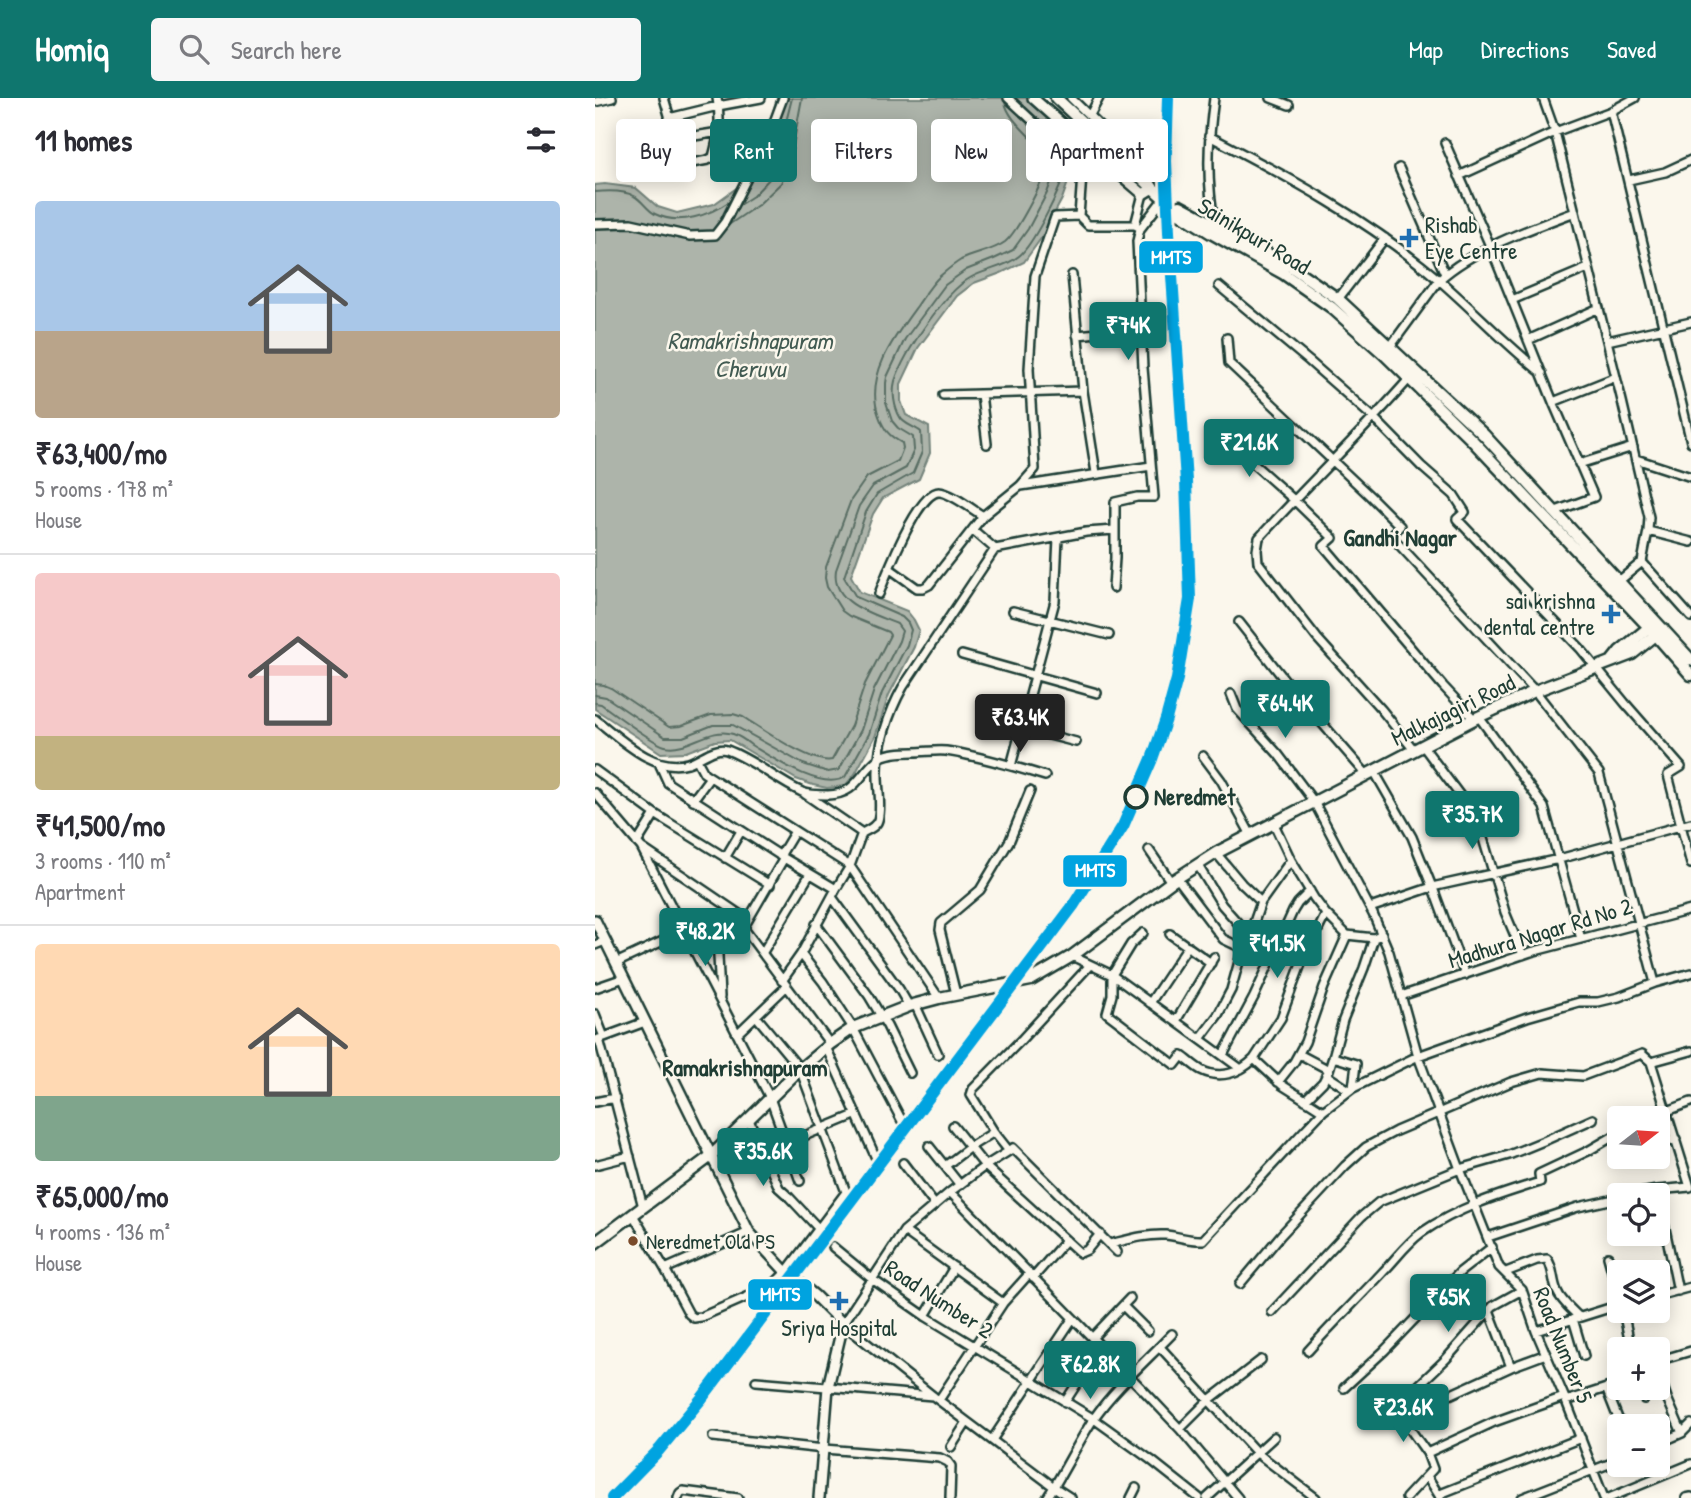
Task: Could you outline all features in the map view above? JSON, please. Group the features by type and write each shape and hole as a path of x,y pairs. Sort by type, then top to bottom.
{"main road":[{"path":"1056,98 1168,201"},
{"name":"Sainikpuri Road","path":"1168,201 1290,266 1338,299 1388,350 1484,435 1619,581 1691,675"},
{"name":"Sainikpuri Road","path":"1168,201 1176,211 1284,274 1388,350 1409,379 1691,660"},
{"name":"Malkajagiri Road","path":"595,1243 711,1156 800,1069 853,1028 912,1005 1031,980 1072,956 1174,880 1216,853 1476,718 1535,691 1610,662 1620,651 1656,628"}],"street":[{"path":"595,102 612,98"},
{"path":"664,98 674,136 678,139 710,134"},
{"path":"669,118 718,102 761,98"},
{"path":"595,224 631,223 690,236 715,235 725,222 771,130 783,98"},
{"path":"1008,98 1031,119"},
{"path":"1033,98 1057,119"},
{"path":"1071,98 1145,170 1153,188 1143,194"},
{"path":"1090,115 1099,98"},
{"path":"1214,98 1208,170 1215,225"},
{"path":"1271,98 1289,104"},
{"path":"1543,98 1555,132 1649,517 1642,562 1619,581"},
{"path":"1459,176 1555,132 1611,111 1635,98"},
{"path":"1611,111 1691,442"},
{"path":"1209,136 1364,223 1442,277 1542,374"},
{"path":"1445,144 1594,497 1553,512"},
{"path":"1629,180 1665,172 1691,160"},
{"path":"1399,168 1442,277"},
{"path":"1079,216 1081,182"},
{"path":"1129,182 1143,194"},
{"path":"1113,588 1115,502 1137,497 1154,497 1137,241 1143,194"},
{"path":"889,568 917,589 929,585 983,516 1020,486 1035,469 1029,369 1035,276 1055,217 1079,216 1088,225 1138,227 1168,201"},
{"path":"1388,350 1442,277 1472,256 1575,212"},
{"path":"1338,299 1385,238"},
{"path":"1512,300 1588,268"},
{"path":"1072,275 1083,391 1096,473"},
{"path":"1219,286 1309,361 1454,495 1465,512 1457,519 1598,668 1681,767 1668,775 1691,864"},
{"path":"1528,340 1599,309"},
{"path":"1607,341 1691,322"},
{"path":"1077,335 1141,329"},
{"path":"1227,338 1229,363 1400,526 1391,537 1535,691 1599,773 1655,983"},
{"path":"1553,402 1616,377"},
{"path":"1409,379 1374,419 1258,538 1258,562 1317,638 1419,748 1470,809 1482,835 1492,874 1523,955"},
{"path":"943,395 1083,391"},
{"path":"981,394 987,444"},
{"path":"1222,436 1333,538 1324,546 1443,686 1476,718 1543,807 1581,939"},
{"path":"1579,464 1633,447"},
{"path":"1636,459 1691,477"},
{"path":"1020,486 1151,466"},
{"path":"879,594 907,530 924,501 932,493 943,492 983,516"},
{"path":"972,530 995,549"},
{"path":"737,1034 784,984 850,866 862,833 876,825 879,818 877,773 882,742 895,702 995,549 1086,532 1115,530"},
{"path":"1648,531 1691,542"},
{"path":"1011,766 1055,601 1058,538"},
{"path":"1642,562 1691,617"},
{"path":"1013,611 1109,635"},
{"path":"1239,622 1288,684 1371,773 1412,836 1465,975"},
{"path":"962,655 1097,693"},
{"name":"Road Number 5","path":"1231,694 1237,709 1278,754 1314,802 1370,908 1378,936 1389,952 1418,1056 1487,1237 1499,1267 1522,1290 1536,1331 1606,1498"},
{"path":"595,719 641,754 659,763 687,764 712,751 724,749 753,762 804,793 862,833"},
{"path":"1022,728 1076,742"},
{"path":"804,793 829,795 845,792 855,786 880,757 902,752 943,751 1045,776"},
{"path":"1203,756 1221,780 1251,835"},
{"path":"697,760 703,773 850,866 939,998"},
{"path":"659,763 668,783 835,889"},
{"path":"595,770 655,814 770,885"},
{"path":"693,800 710,777"},
{"path":"956,994 940,930 941,923 980,890 1010,840 1030,791"},
{"path":"595,793 639,845 770,1098 800,1181"},
{"path":"639,845 655,814"},
{"path":"1370,908 1433,887 1559,859 1691,823"},
{"path":"1274,824 1291,860 1326,914 1347,934 1378,936 1343,1020 1328,1073 1305,1100"},
{"path":"725,858 741,831"},
{"path":"795,831 770,885 745,925 747,934 763,952 828,1046 855,1115 876,1158"},
{"path":"639,845 748,920"},
{"path":"1149,850 1223,939 1272,958"},
{"path":"1216,853 1261,902"},
{"path":"1200,1039 1218,1015 1231,990 1261,902 1291,860"},
{"path":"1197,864 1222,905 1238,923"},
{"path":"763,952 810,874"},
{"path":"1223,1055 1293,911 1310,891"},
{"path":"831,897 912,1005 938,1054"},
{"name":"Madhura Nagar Rd No 2","path":"1401,996 1523,955 1691,910"},
{"path":"1143,933 1131,944 1112,975 1112,995 1107,1013 1175,1065 1182,1056 1202,1071 1235,1073 1254,1059 1281,1018 1301,964 1326,914"},
{"path":"595,920 749,1232 786,1272 843,1324 967,1422 1071,1498"},
{"path":"816,924 869,996 910,1073"},
{"path":"616,963 684,931"},
{"path":"1170,934 1212,960 1176,1021"},
{"path":"1278,1082 1305,1042 1324,987 1347,934"},
{"path":"717,935 720,1000"},
{"path":"595,945 605,941"},
{"path":"1150,1003 1188,946"},
{"path":"801,954 853,1028 902,1121"},
{"path":"1072,956 1112,975 1241,1069"},
{"path":"1009,1151 971,1095 973,1089 1090,965"},
{"path":"1109,1244 1154,1235 1169,1235 1191,1241 1203,1240 1324,1111 1351,1089 1418,1056 1527,1017 1579,1002 1598,1002 1619,997 1691,973"},
{"path":"595,988 624,978"},
{"path":"595,1014 643,1208"},
{"path":"633,1216 689,1314 694,1318 772,1286 786,1272 846,1192 800,1069 756,1016"},
{"path":"599,1038 645,1022"},
{"path":"1651,1062 1691,1051"},
{"path":"1299,1054 1351,1089"},
{"path":"1240,1284 1281,1235 1366,1147 1439,1112 1511,1082 1542,1073 1583,1076 1642,1054 1651,1062 1665,1106"},
{"path":"1333,1057 1356,1064 1351,1089"},
{"path":"1254,1059 1278,1082 1324,1111"},
{"path":"595,1102 615,1098"},
{"path":"1670,1110 1691,1102"},
{"path":"763,1153 855,1115"},
{"path":"1272,1312 1361,1217 1379,1202 1460,1169 1509,1155 1593,1119"},
{"path":"749,1120 779,1188 819,1229"},
{"path":"1670,1120 1691,1186 1670,1188"},
{"path":"953,1126 985,1166 1080,1253 1087,1250 1100,1234"},
{"path":"945,1166 994,1132"},
{"path":"1670,1141 1676,1139"},
{"path":"1308,1351 1419,1235 1475,1203 1540,1182 1539,1174 1607,1140"},
{"path":"929,1146 960,1185"},
{"path":"820,1498 828,1387 843,1324 904,1231 950,1192 1013,1148 1117,1252"},
{"path":"595,1165 630,1156"},
{"path":"903,1163 935,1205"},
{"path":"950,1192 1130,1376 1238,1498"},
{"path":"1487,1237 1578,1207 1607,1201"},
{"path":"904,1231 1003,1303"},
{"path":"665,1269 749,1232"},
{"path":"936,1398 975,1347 1003,1303 1066,1240"},
{"path":"1669,1246 1678,1291"},
{"name":"Road Number 2","path":"834,1247 872,1279 925,1316 1094,1419 1199,1498"},
{"path":"1344,1388 1384,1351 1460,1272 1492,1247"},
{"path":"1506,1272 1547,1259 1552,1266 1557,1292 1576,1318 1584,1356"},
{"path":"925,1316 954,1267"},
{"path":"1670,1293 1691,1287"},
{"path":"1406,1498 1433,1469 1427,1453 1395,1408 1446,1359 1493,1306 1522,1290"},
{"path":"1092,1338 1130,1298"},
{"path":"1123,1306 1148,1331"},
{"path":"1536,1331 1607,1309"},
{"path":"1489,1310 1511,1367"},
{"path":"992,1440 1073,1318"},
{"path":"1047,1498 1094,1419 1130,1376 1172,1334"},
{"path":"1160,1347 1257,1453 1316,1498"},
{"path":"1670,1357 1691,1351"},
{"path":"1421,1408 1546,1354"},
{"path":"1179,1429 1209,1399 1261,1360"},
{"path":"1065,1402 1087,1368"},
{"path":"756,1381 936,1398"},
{"path":"1427,1453 1495,1422 1607,1388"},
{"path":"1668,1400 1682,1433"},
{"path":"951,1447 967,1422"},
{"path":"1670,1438 1682,1433 1691,1424"},
{"path":"713,1437 940,1458 951,1466 950,1498"},
{"path":"1207,1498 1274,1437"},
{"path":"1427,1476 1440,1496 1581,1438"},
{"path":"1606,1498 1691,1464"},
{"path":"1522,1498 1607,1465"},
{"path":"1131,1498 1136,1488"},
{"path":"677,1498 683,1491 738,1498"},
{"path":"1686,1498 1691,1497"}],"water":[{"name":"Ramakrishnapuram Cheruvu","path":"777,98 1028,98 1048,119 1026,119 1026,182 1068,182 1042,237 1024,262 974,283 957,296 918,348 901,384 901,401 906,415 929,427 930,453 919,479 883,498 873,514 851,576 860,592 907,611 919,630 914,647 889,695 875,737 855,774 845,786 827,788 796,779 730,740 715,741 686,752 661,753 595,709 595,185 636,188 658,207 677,213 714,204 744,182 797,182 797,119 771,119"}],"transit line":[{"name":"MMTS","path":"612,1498 659,1450 702,1398 1073,906 1123,826 1152,759 1177,679 1190,599 1186,481 1169,232 1166,161 1168,98"}],"place":[{"name":"Rishab Eye Centre","path":"1409,238"},
{"name":"sai krishna dental centre","path":"1611,614"},
{"name":"Neredmet","path":"1136,797"},
{"name":"Neredmet Old PS","path":"633,1241"},
{"name":"Sriya Hospital","path":"839,1301"}],"district":[{"name":"Gandhi Nagar","path":"1400,538"},
{"name":"Ramakrishnapuram","path":"745,1068"}]}
